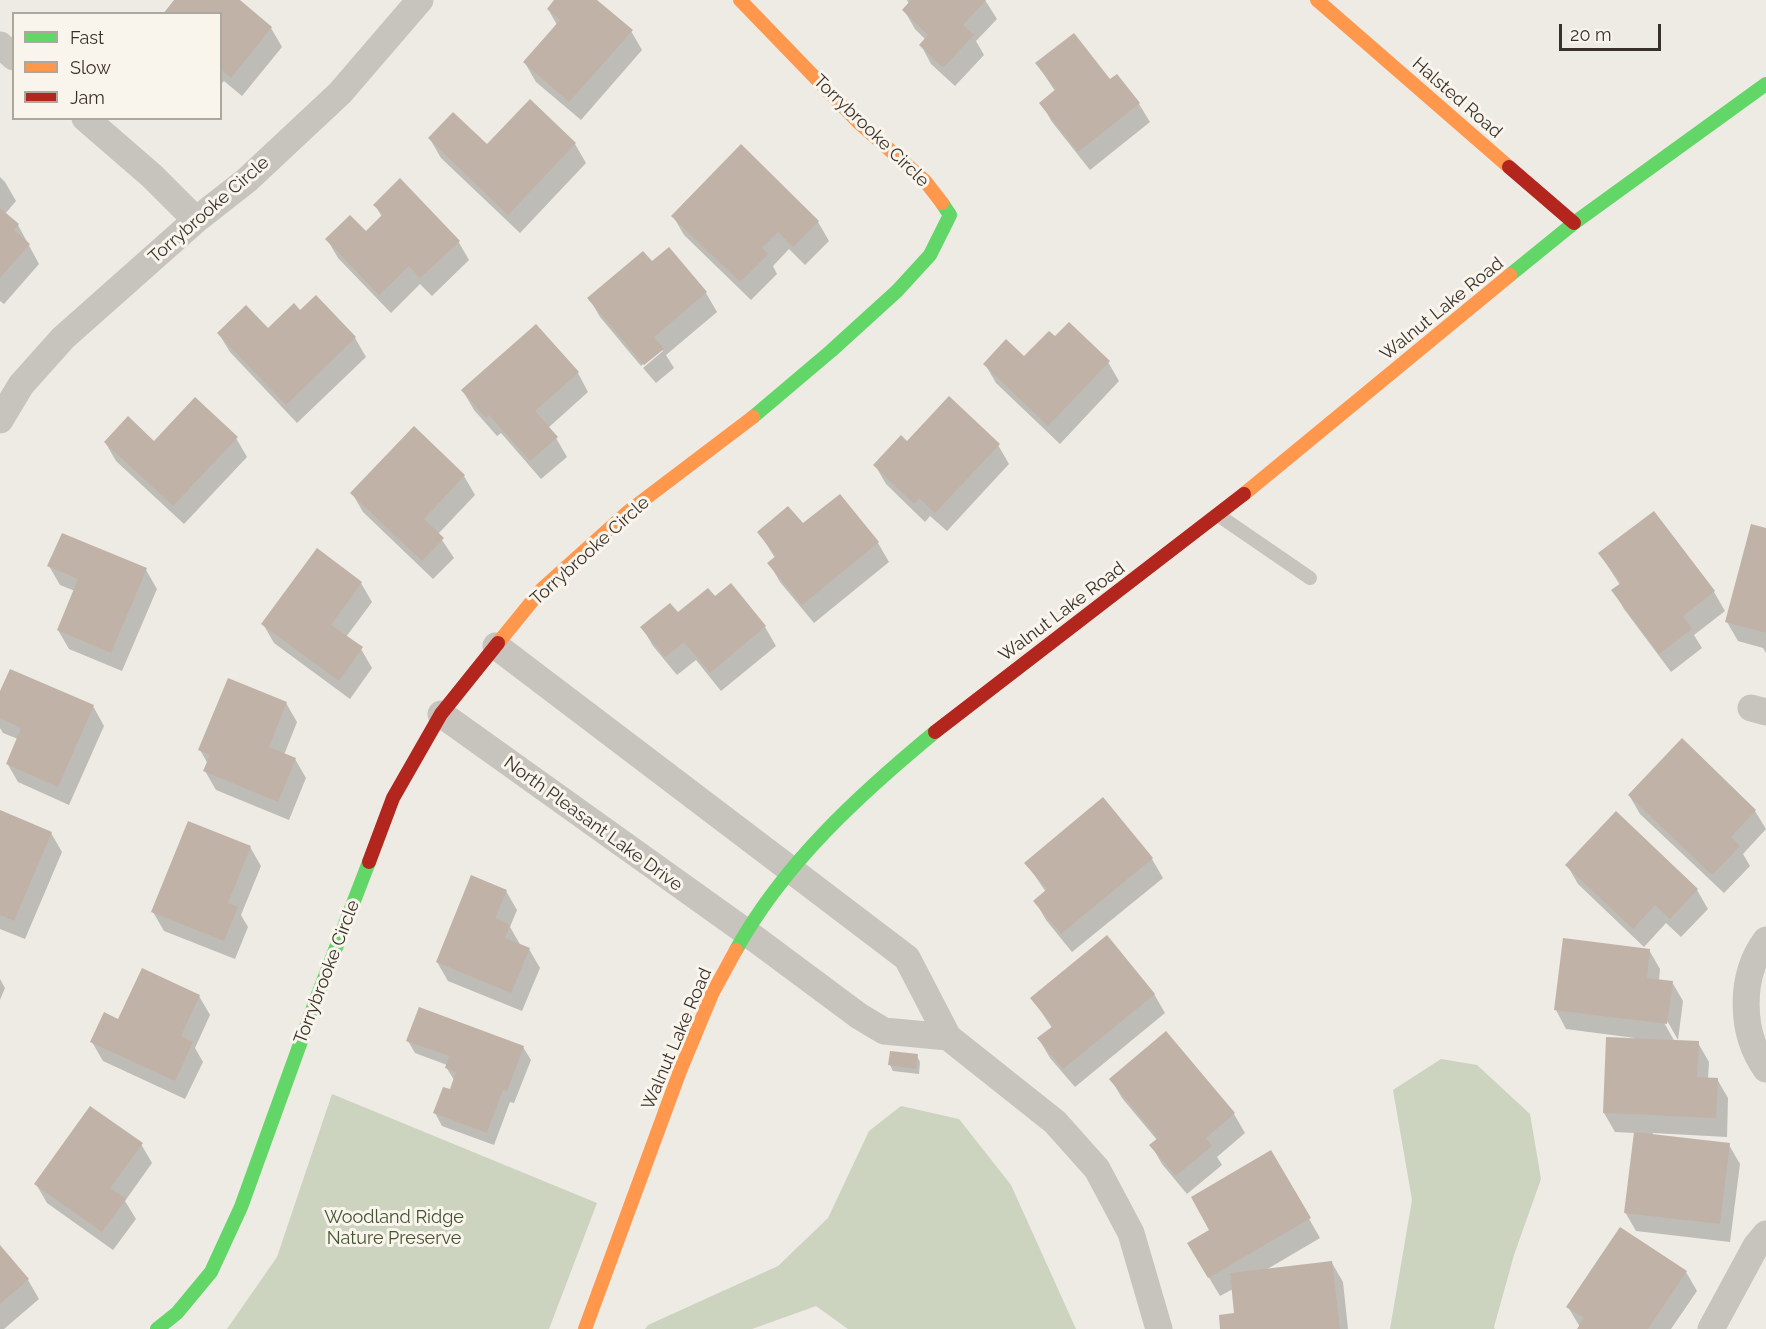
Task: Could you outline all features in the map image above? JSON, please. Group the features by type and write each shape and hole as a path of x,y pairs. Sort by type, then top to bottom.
{"street":[{"name":"Torrybrooke Circle","path":"0,420 21,385 63,338 196,220 247,180 340,93 420,0"},
{"name":"Torrybrooke Circle","path":"157,1329 177,1312 211,1272 216,1262 241,1207 317,997 393,798 441,714 542,589 629,512 733,433 831,351 897,291 930,255 950,215 925,181 858,122 740,0"},
{"name":"Halsted Road","path":"1317,0 1574,223"},
{"path":"0,45 12,55"},
{"name":"Walnut Lake Road","path":"585,1329 680,1071 712,994 746,932 791,870 825,831 882,776 951,719 1218,514 1574,223 1766,84"},
{"path":"87,120 152,176 196,220"},
{"path":"496,646 907,958 948,1037 1055,1122 1097,1169 1131,1233 1159,1329"},
{"name":"North Pleasant Lake Drive","path":"441,714 746,932 859,1016 884,1031 948,1037"},
{"path":"1766,940 1760,949 1747,985 1747,1023 1759,1058 1766,1069"},
{"path":"1712,1329 1756,1246 1766,1234"}],"lane":[{"path":"1218,514 1310,578"}],"green space":[{"path":"1441,1059 1477,1065 1530,1114 1541,1179 1514,1255 1495,1329 1390,1329 1412,1200 1393,1090"},
{"name":"Woodland Ridge Nature Preserve","path":"332,1094 597,1203 549,1329 227,1329 277,1257"},
{"path":"901,1106 959,1119 1011,1185 1076,1329 848,1329 816,1306 752,1329 645,1329 648,1325 778,1266 828,1218 869,1131"}],"building":[{"path":"174,0 240,0 272,27 231,78 222,71 222,12 165,12"},
{"path":"554,0 597,0 633,30 569,102 523,62 560,20 547,9"},
{"path":"911,0 986,0 963,25 974,35 943,68 919,45 928,35 902,10"},
{"path":"1074,33 1110,79 1117,74 1140,103 1078,152 1039,103 1056,89 1035,63"},
{"path":"530,99 576,143 508,215 428,138 453,112 487,144"},
{"path":"741,144 819,221 793,247 778,232 762,248 768,254 740,282 671,216"},
{"path":"400,178 460,241 420,278 409,266 379,295 325,239 350,215 366,231 383,214 373,205"},
{"path":"0,208 19,224 14,230 30,244 0,278"},
{"path":"669,247 707,292 654,337 664,349 644,365 587,298 643,251 652,261"},
{"path":"316,295 356,337 286,405 217,333 246,305 268,328 294,303 300,310"},
{"path":"1069,322 1110,361 1048,426 983,364 1006,339 1024,356 1049,331 1055,336"},
{"path":"536,324 579,372 535,411 558,437 530,461 489,415 486,418 461,390"},
{"path":"949,396 1000,444 935,513 919,498 914,504 873,465 901,435 907,441"},
{"path":"195,397 238,437 173,506 104,442 128,416 154,441"},
{"path":"414,426 465,475 424,519 444,538 422,561 350,493"},
{"path":"840,494 879,542 802,605 767,563 776,556 757,532 788,506 803,523"},
{"path":"1654,511 1715,591 1683,616 1692,629 1659,654 1611,590 1621,583 1598,553"},
{"path":"1751,524 1766,528 1766,633 1725,622"},
{"path":"62,533 147,568 111,653 57,630 78,579 47,566"},
{"path":"317,548 362,582 331,625 363,647 339,681 261,624"},
{"path":"731,583 766,626 710,673 684,642 665,657 640,627 670,603 678,612 708,588 715,596"},
{"path":"10,669 94,705 58,787 6,764 21,728 0,718 0,691"},
{"path":"228,678 287,702 269,747 296,758 278,802 203,771 210,755 198,750"},
{"path":"1682,738 1756,810 1731,837 1740,846 1712,875 1628,795"},
{"path":"1103,797 1153,858 1061,934 1033,901 1047,889 1024,863"},
{"path":"0,810 52,832 14,921 0,915"},
{"path":"1616,811 1698,889 1670,919 1655,905 1633,929 1565,865"},
{"path":"188,821 251,846 228,903 238,907 224,941 151,912"},
{"path":"471,875 507,890 495,918 510,925 505,938 530,948 511,993 436,962"},
{"path":"1107,935 1155,994 1063,1069 1037,1038 1053,1026 1030,998"},
{"path":"1563,938 1650,949 1647,978 1673,981 1667,1024 1554,1010"},
{"path":"142,968 200,995 181,1036 193,1042 175,1081 90,1042 104,1012 118,1019"},
{"path":"419,1007 524,1046 507,1091 503,1090 487,1133 433,1113 443,1087 450,1089 456,1072 445,1068 449,1056 406,1041"},
{"path":"1166,1031 1235,1113 1206,1138 1212,1146 1176,1176 1149,1145 1158,1138 1109,1079"},
{"path":"1606,1037 1699,1041 1697,1077 1718,1078 1716,1118 1603,1113"},
{"path":"890,1051 918,1054 916,1069 888,1065"},
{"path":"90,1106 143,1143 110,1188 126,1199 102,1232 34,1184"},
{"path":"1634,1132 1730,1143 1720,1224 1624,1213"},
{"path":"1271,1150 1311,1218 1208,1278 1187,1243 1209,1230 1191,1197"},
{"path":"1620,1227 1687,1271 1648,1329 1577,1329 1584,1318 1566,1307"},
{"path":"0,1245 29,1279 0,1304"},
{"path":"1332,1261 1340,1329 1220,1329 1219,1315 1234,1313 1230,1273"}],"traffic: fast":[{"path":"1510,275 1574,223 1766,84"},
{"path":"753,417 897,291 930,255 950,215 942,203"},
{"path":"736,950 755,918 800,859 852,805 935,732"},
{"path":"157,1329 177,1313 211,1272 241,1207 369,862"}],"traffic: slow":[{"path":"740,0 858,122 925,181 942,203"},
{"path":"1317,0 1509,167"},
{"path":"1244,494 1510,275"},
{"path":"498,643 542,589 629,511 753,417"},
{"path":"585,1329 680,1071 712,994 736,950"}],"traffic: jam":[{"path":"1509,167 1574,223"},
{"path":"935,732 1244,494"},
{"path":"369,862 393,798 441,714 498,643"}]}
